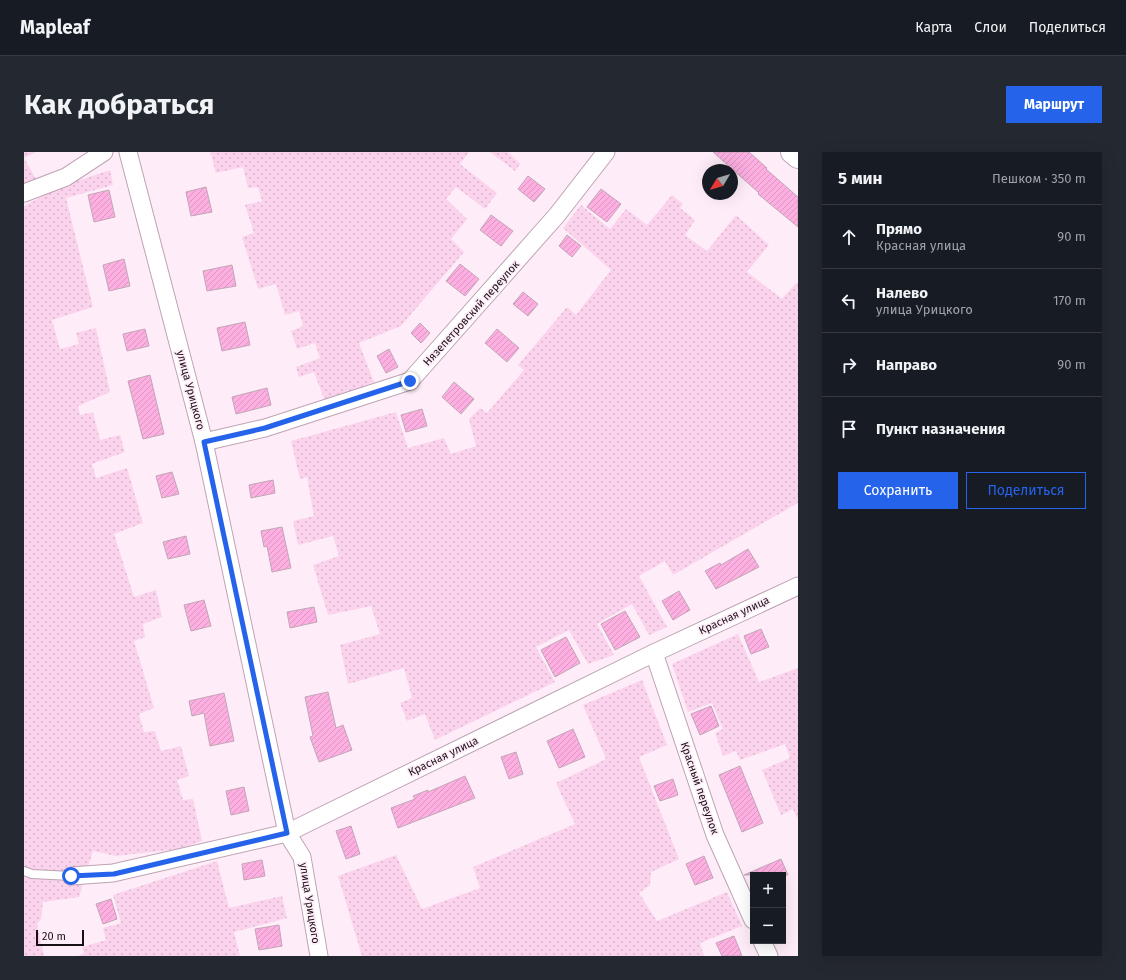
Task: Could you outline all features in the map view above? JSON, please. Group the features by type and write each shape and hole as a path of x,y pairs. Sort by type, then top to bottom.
{"main road":[{"path":"792,152 798,157"}],"street":[{"path":"24,193 66,176 104,152"},
{"name":"улица Урицкого","path":"128,152 204,442 287,833 302,857 319,956"},
{"name":"Нязепетровский переулок","path":"204,442 265,428 410,381 557,215 606,152"},
{"name":"Красная улица","path":"71,876 114,874 287,833 654,653 798,586"},
{"name":"Красный переулок","path":"654,653 715,835 750,913"},
{"path":"763,944 769,956"}],"lane":[{"path":"24,871 32,874 71,876"}],"shaded area":[{"path":"24,152 36,152 24,158"},
{"path":"210,152 469,152 460,164 497,193 485,209 456,187 446,199 467,219 451,239 464,252 401,326 359,343 374,382 325,401 314,372 299,377 296,367 320,358 315,343 297,349 291,331 303,326 299,311 285,315 276,284 258,289 242,237 254,233 245,205 262,201 258,187 248,188 243,167 216,173"},
{"path":"490,152 508,152 520,164 515,171"},
{"path":"24,158 36,179 24,184"},
{"path":"110,170 113,185 66,198 93,307 52,320 60,349 79,344 76,333 96,328 110,392 78,406 80,415 93,412 100,440 120,435 125,452 92,464 96,478 127,468 143,523 114,534 134,597 156,590 162,617 143,624 145,637 134,641 154,708 139,714 144,732 155,731 161,751 181,746 189,776 177,780 183,800 193,799 202,841 179,849 116,856 93,851 79,897 43,902 41,919 37,924 44,956 24,956 24,206 62,186"},
{"path":"672,195 683,204 680,208 695,220 685,235 707,251 736,215 769,245 747,272 782,299 797,282 798,283 798,503 673,575 665,561 639,576 667,627 649,635 632,604 597,624 614,655 588,664 569,630 536,647 555,682 435,740 425,714 407,721 400,703 412,698 404,668 348,684 340,645 380,634 371,606 328,615 313,565 339,556 333,536 298,545 293,521 314,516 307,477 300,479 291,441 396,412 408,448 444,438 451,454 476,446 469,419 480,408 487,413 524,370 518,365 567,307 576,315 611,270 563,228 581,205 610,229 626,209 647,225"},
{"path":"738,634 759,682 798,668 798,820 793,809 781,815 762,770 790,758 785,744 740,760 736,751 723,756 715,733 723,729 712,703 688,712 672,664"},
{"path":"642,680 667,745 639,757 679,859 651,872 650,885 639,893 657,921 727,892 742,926 700,943 704,956 362,956 338,876 396,855 422,909 480,888 473,867 575,824 556,783 606,759 583,705"},
{"path":"217,861 229,908 282,896 287,918 234,932 240,956 77,956 84,954 82,947 106,940 103,928 121,923 113,895"}],"building":[{"path":"713,152 749,152 798,197 798,227 758,194 759,193 738,174 738,164 726,164"},
{"path":"528,176 545,189 534,202 518,189"},
{"path":"206,187 212,212 191,216 186,192"},
{"path":"601,189 621,204 607,222 587,207"},
{"path":"109,190 115,217 94,222 88,195"},
{"path":"491,215 513,231 501,246 480,230"},
{"path":"567,235 581,246 572,257 559,246"},
{"path":"124,259 130,286 109,291 103,265"},
{"path":"460,264 479,279 465,296 446,281"},
{"path":"232,265 236,286 207,291 203,271"},
{"path":"523,292 538,304 528,316 513,304"},
{"path":"245,322 250,345 222,351 217,328"},
{"path":"420,323 430,333 421,343 411,333"},
{"path":"145,329 149,346 127,351 123,334"},
{"path":"497,329 519,348 507,362 485,343"},
{"path":"389,349 398,367 386,373 377,356"},
{"path":"150,375 164,434 143,439 128,381"},
{"path":"454,382 474,399 461,414 442,397"},
{"path":"267,388 271,405 236,414 232,397"},
{"path":"422,409 427,426 406,432 401,415"},
{"path":"172,472 179,494 162,498 156,476"},
{"path":"273,480 275,493 251,498 249,485"},
{"path":"282,527 291,568 272,572 267,546 264,547 261,531"},
{"path":"186,536 190,554 168,559 163,542"},
{"path":"748,549 759,567 716,589 705,571 720,563 721,565"},
{"path":"679,591 690,610 673,620 662,601"},
{"path":"204,600 211,626 191,631 184,605"},
{"path":"314,607 317,622 290,628 287,612"},
{"path":"625,611 640,637 615,650 601,624"},
{"path":"761,629 769,647 751,654 744,636"},
{"path":"566,637 580,663 555,677 541,650"},
{"path":"328,692 336,728 343,725 352,750 319,762 310,737 313,736 305,697"},
{"path":"224,693 234,741 210,746 204,713 192,716 189,701"},
{"path":"711,706 719,726 700,735 691,714"},
{"path":"573,729 585,757 559,768 547,741"},
{"path":"516,752 523,774 509,779 501,757"},
{"path":"740,766 763,823 742,832 719,775"},
{"path":"465,776 475,798 398,828 391,808 415,799 413,796 428,790 428,792"},
{"path":"673,779 678,795 660,801 654,786"},
{"path":"244,787 249,811 231,815 226,791"},
{"path":"351,826 360,854 346,859 336,831"},
{"path":"704,856 713,878 695,885 686,864"},
{"path":"781,859 788,875 786,875 786,872 751,872"},
{"path":"262,860 265,876 244,880 242,864"},
{"path":"111,899 117,919 103,924 96,904"},
{"path":"279,925 282,946 259,950 255,929"},
{"path":"734,936 742,956 722,956 716,943"}],"route":[{"path":"71,876 114,874 287,833 204,442 265,428 410,381"}]}
